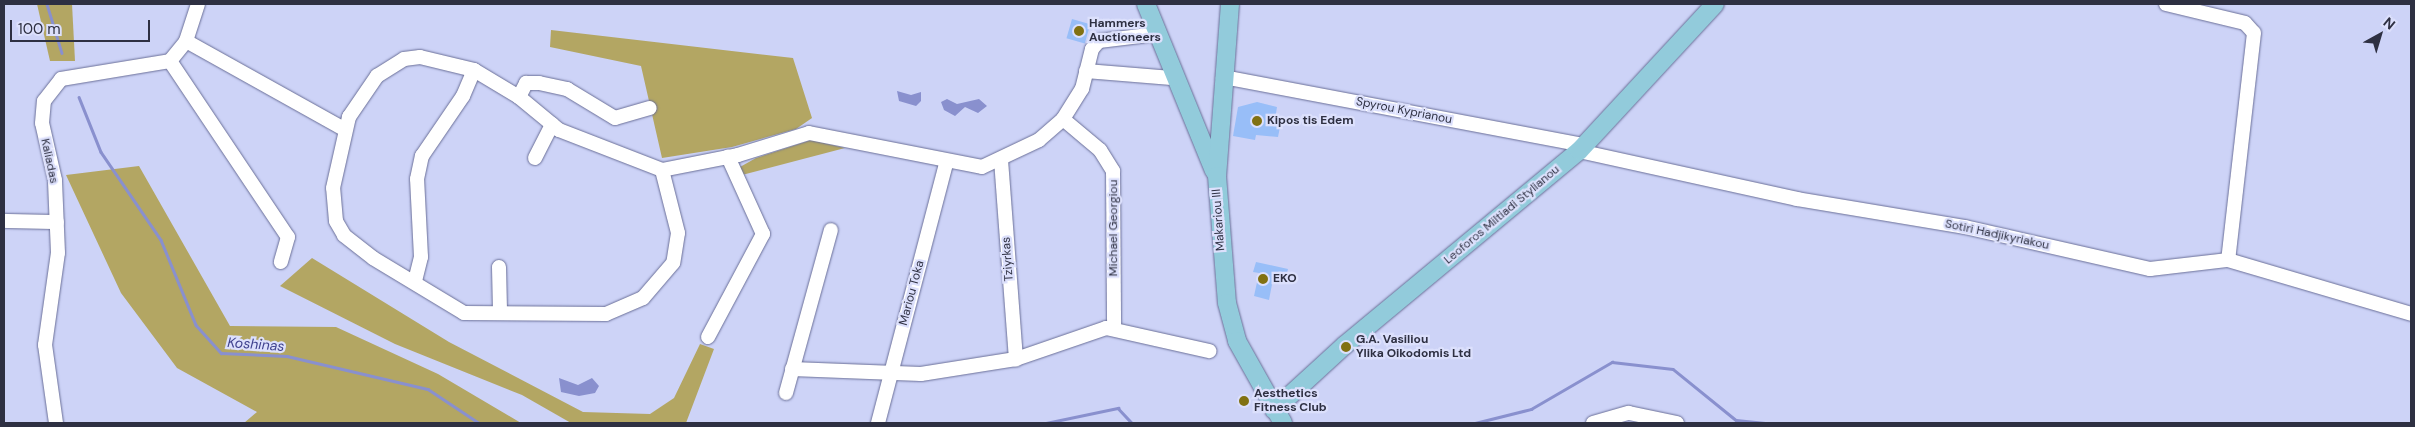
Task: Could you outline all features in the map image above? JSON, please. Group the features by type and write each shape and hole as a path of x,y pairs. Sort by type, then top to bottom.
{"main road":[{"path":"1146,4 1172,78 1217,176"},
{"name":"Makariou III","path":"1230,4 1217,121 1217,176 1227,303 1236,341 1257,383 1279,417"},
{"name":"Leoforos Miltiadi Stylianou","path":"1279,417 1300,386 1582,148 1715,4"},
{"path":"1189,116 1217,121"},
{"path":"1257,383 1275,394 1300,386"},
{"path":"1292,423 1292,404 1300,386"}],"street":[{"path":"198,4 186,41 170,61 288,237 281,262"},
{"path":"2166,4 2245,23 2254,33 2228,260"},
{"path":"662,170 678,233 673,263 642,298 606,314 500,311 464,313 357,246 336,221 333,188 344,129 364,90 404,59 420,57 474,70 519,97 552,124 662,170 728,157 809,133 972,168 1001,160 1047,135 1063,120 1082,89 1086,71 1098,41 1157,34"},
{"path":"186,41 344,129"},
{"name":"Kaliadas","path":"56,423 45,345 48,311 58,279 55,180 42,123 41,109 50,87 74,76 145,69 170,61"},
{"path":"415,282 420,264 417,179 422,156 463,96 474,70"},
{"path":"1086,71 1172,78"},
{"name":"Spyrou Kyprianou","path":"1223,77 1582,148"},
{"path":"519,97 526,83 539,83 567,89 615,118 650,108"},
{"name":"Michael Georgiou","path":"1063,120 1100,150 1113,171 1114,328"},
{"path":"535,158 552,124"},
{"name":"Sotiri Hadjikyriakou","path":"1582,148 1797,199 1965,227 2150,269 2228,260 2411,314"},
{"path":"708,337 762,234 728,157"},
{"name":"Tziyrkas","path":"1001,160 1016,359"},
{"name":"Mariou Toka","path":"878,423 946,163"},
{"path":"4,221 57,222"},
{"path":"786,393 831,230"},
{"path":"498,267 500,311"},
{"path":"792,368 891,375 1016,359 1098,328 1114,328 1209,351"},
{"path":"1593,423 1629,413 1674,423"}],"shaded area":[{"path":"37,4 72,4 75,61 50,61"},
{"path":"551,30 793,58 812,118 796,129 732,147 662,158 641,66 550,47"},
{"path":"811,140 845,148 742,175 740,167 756,158"},
{"path":"139,166 230,326 336,327 438,374 521,423 244,423 257,412 177,368 121,293 66,175"},
{"path":"312,258 449,342 583,412 650,414 674,398 700,344 714,349 686,423 571,423 522,395 395,344 280,286"}],"water":[{"path":"897,91 911,95 921,92 921,101 916,106 899,101"},
{"path":"947,99 957,104 979,99 987,106 978,113 965,107 955,116 944,110 941,102"},
{"path":"559,378 578,385 592,378 599,386 595,393 579,396 561,392"}],"building":[{"name":"Hammers Auctioneers","path":"1072,19 1090,24 1085,43 1066,38"},
{"name":"Kipos tis Edem","path":"1257,102 1277,107 1275,120 1281,122 1278,137 1256,135 1255,140 1233,136 1238,107"},
{"name":"EKO","path":"1256,262 1288,269 1285,281 1273,279 1269,300 1254,296 1259,273 1253,272"}],"waterway":[{"name":"Koshinas","path":"47,4 62,53"},
{"name":"Koshinas","path":"79,97 101,152 161,240 196,325 221,353 287,356 428,389 479,423"},
{"path":"1475,423 1531,409 1612,362 1673,369 1736,420 1765,423"},
{"path":"1046,423 1118,408 1132,423"}],"place":[{"name":"Hammers Auctioneers","path":"1079,31"},
{"name":"Kipos tis Edem","path":"1257,121"},
{"name":"EKO","path":"1263,279"},
{"name":"G.A. Vasiliou Ylika Oikodomis Ltd","path":"1346,347"},
{"name":"Aesthetics Fitness Club","path":"1244,401"}]}
